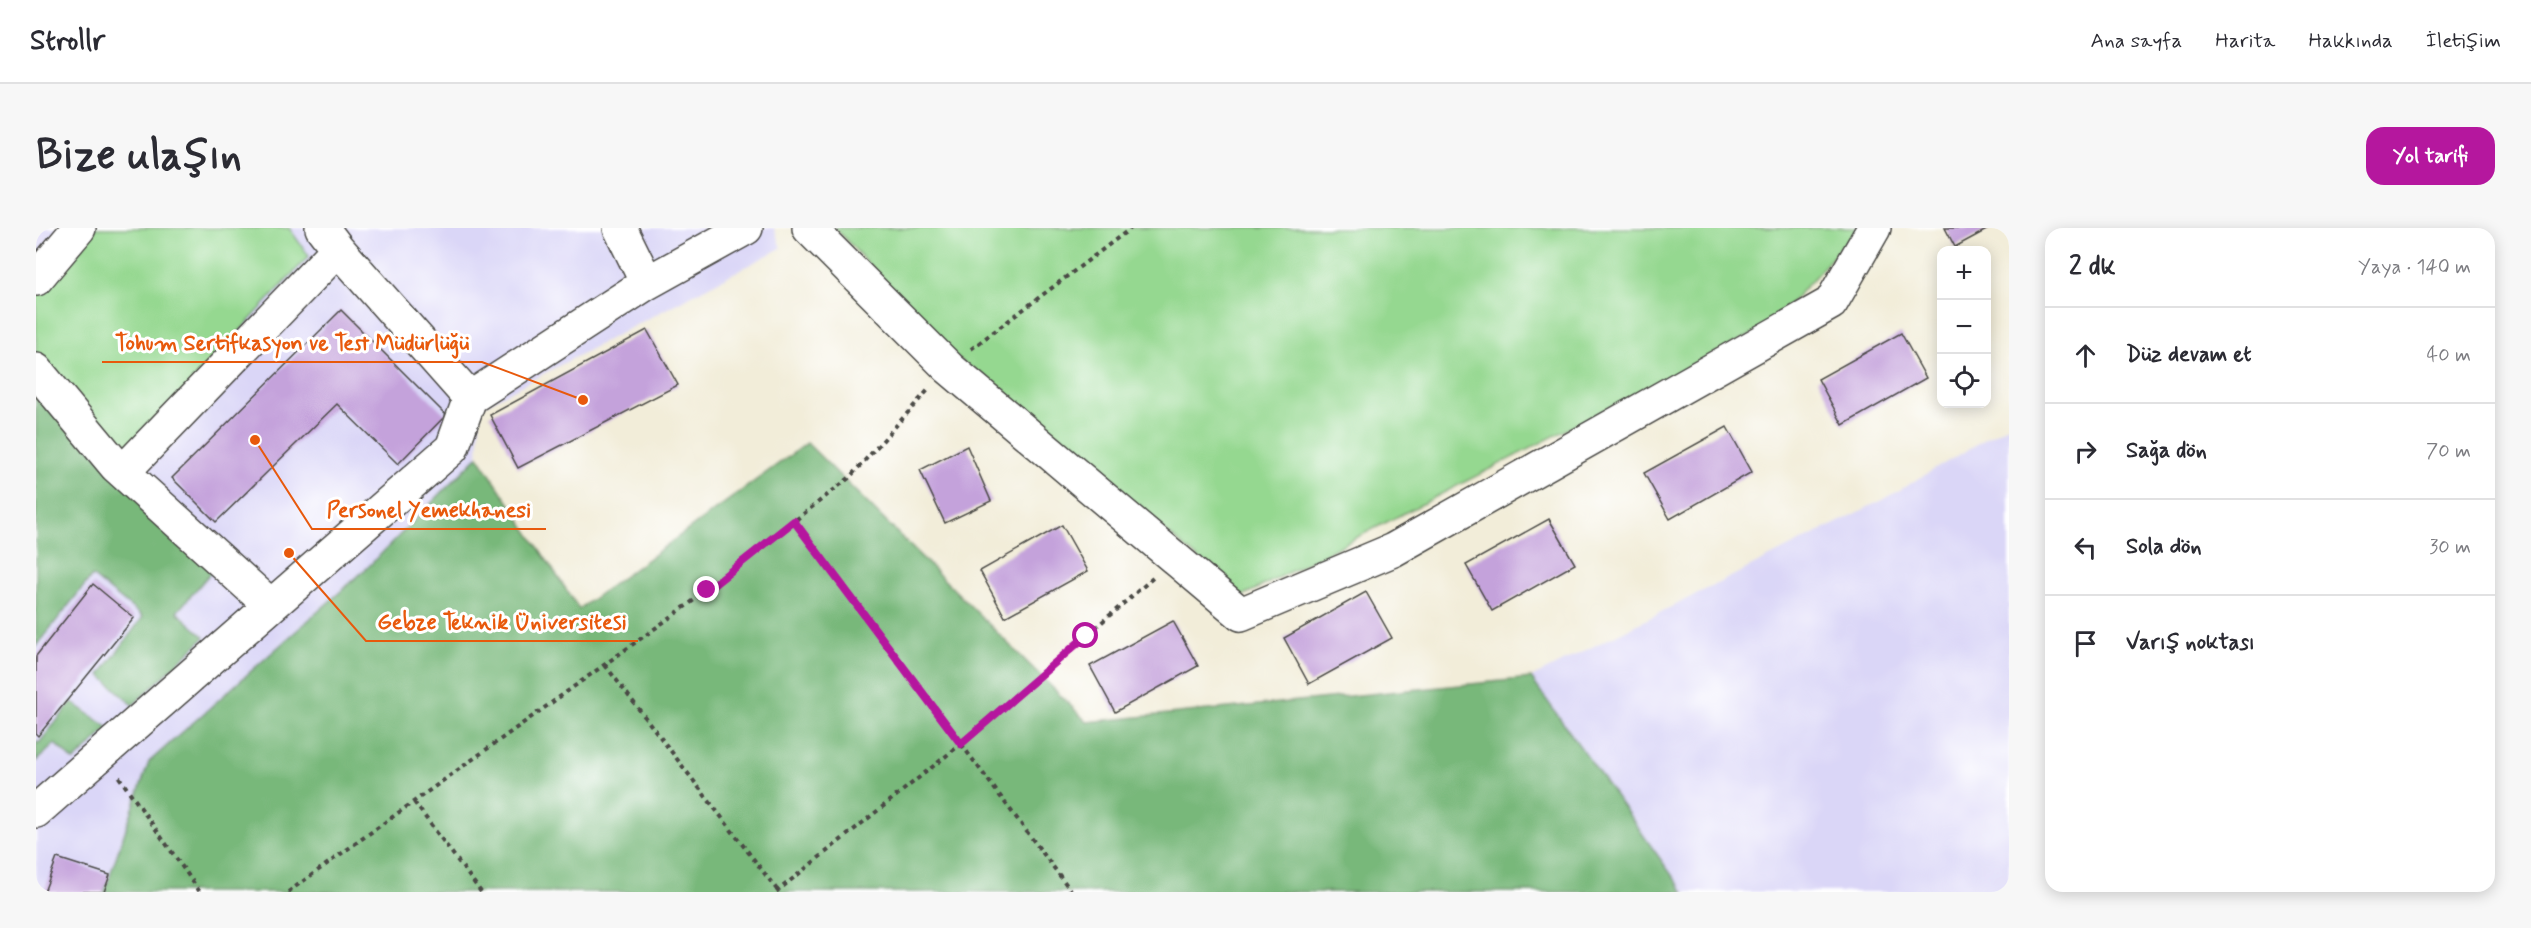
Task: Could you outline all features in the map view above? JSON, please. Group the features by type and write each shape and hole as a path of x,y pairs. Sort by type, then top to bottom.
{"lane":[{"path":"36,279 79,228"},
{"path":"620,228 647,283"},
{"path":"36,811 452,448 470,398 647,283 746,228"},
{"path":"809,228 949,368 1241,614 1392,550 1831,303 1874,228"},
{"path":"123,472 330,238 470,398"},
{"path":"36,370 123,472 270,605"}],"path":[{"path":"288,892 690,604 849,478 949,368 1131,228"},
{"path":"794,521 1072,892"},
{"path":"605,665 777,892 961,744 1176,558"},
{"path":"102,753 200,892"},
{"path":"414,801 481,892"}],"shaded area":[{"path":"36,228 774,228 781,248 481,407 478,456 579,609 807,443 1087,722 1531,678 1888,497 2009,425 2009,892 36,892"}],"green space":[{"path":"88,228 289,228 309,256 126,455 36,358 36,291"},
{"path":"835,228 1859,228 1772,324 1243,596 946,348"},
{"path":"36,394 212,571 177,612 205,637 133,705 100,675 143,617 92,576 36,646"},
{"path":"807,443 1087,722 1531,678 1684,892 104,892 149,762 368,567 478,456 579,609"},
{"path":"72,702 109,728 74,761 55,744 36,761 36,742 39,743"}],"building":[{"path":"1945,228 1990,228 1957,246 1954,246"},
{"path":"341,310 446,415 398,464 337,404 216,522 172,478"},
{"path":"647,330 678,385 518,468 490,415"},
{"path":"1901,333 1926,378 1843,425 1818,379"},
{"path":"1727,427 1752,472 1670,519 1644,473"},
{"path":"967,446 991,501 945,523 920,470"},
{"path":"1549,519 1575,564 1492,611 1466,565"},
{"path":"1062,525 1088,571 1005,617 980,571"},
{"path":"93,584 134,618 38,736 36,734 36,656"},
{"path":"1366,592 1392,638 1309,684 1284,638"},
{"path":"1173,621 1198,666 1115,712 1090,666"},
{"path":"57,858 110,875 104,892 44,892"}],"place":[{"name":"Tohum Sertifkasyon ve Test Müdürlüğü","path":"583,400"},
{"name":"Personel Yemekhanesi","path":"255,440"},
{"name":"Gebze Teknik Üniversitesi","path":"289,553"}],"route":[{"path":"707,590 794,521 961,744 1086,636"}]}
